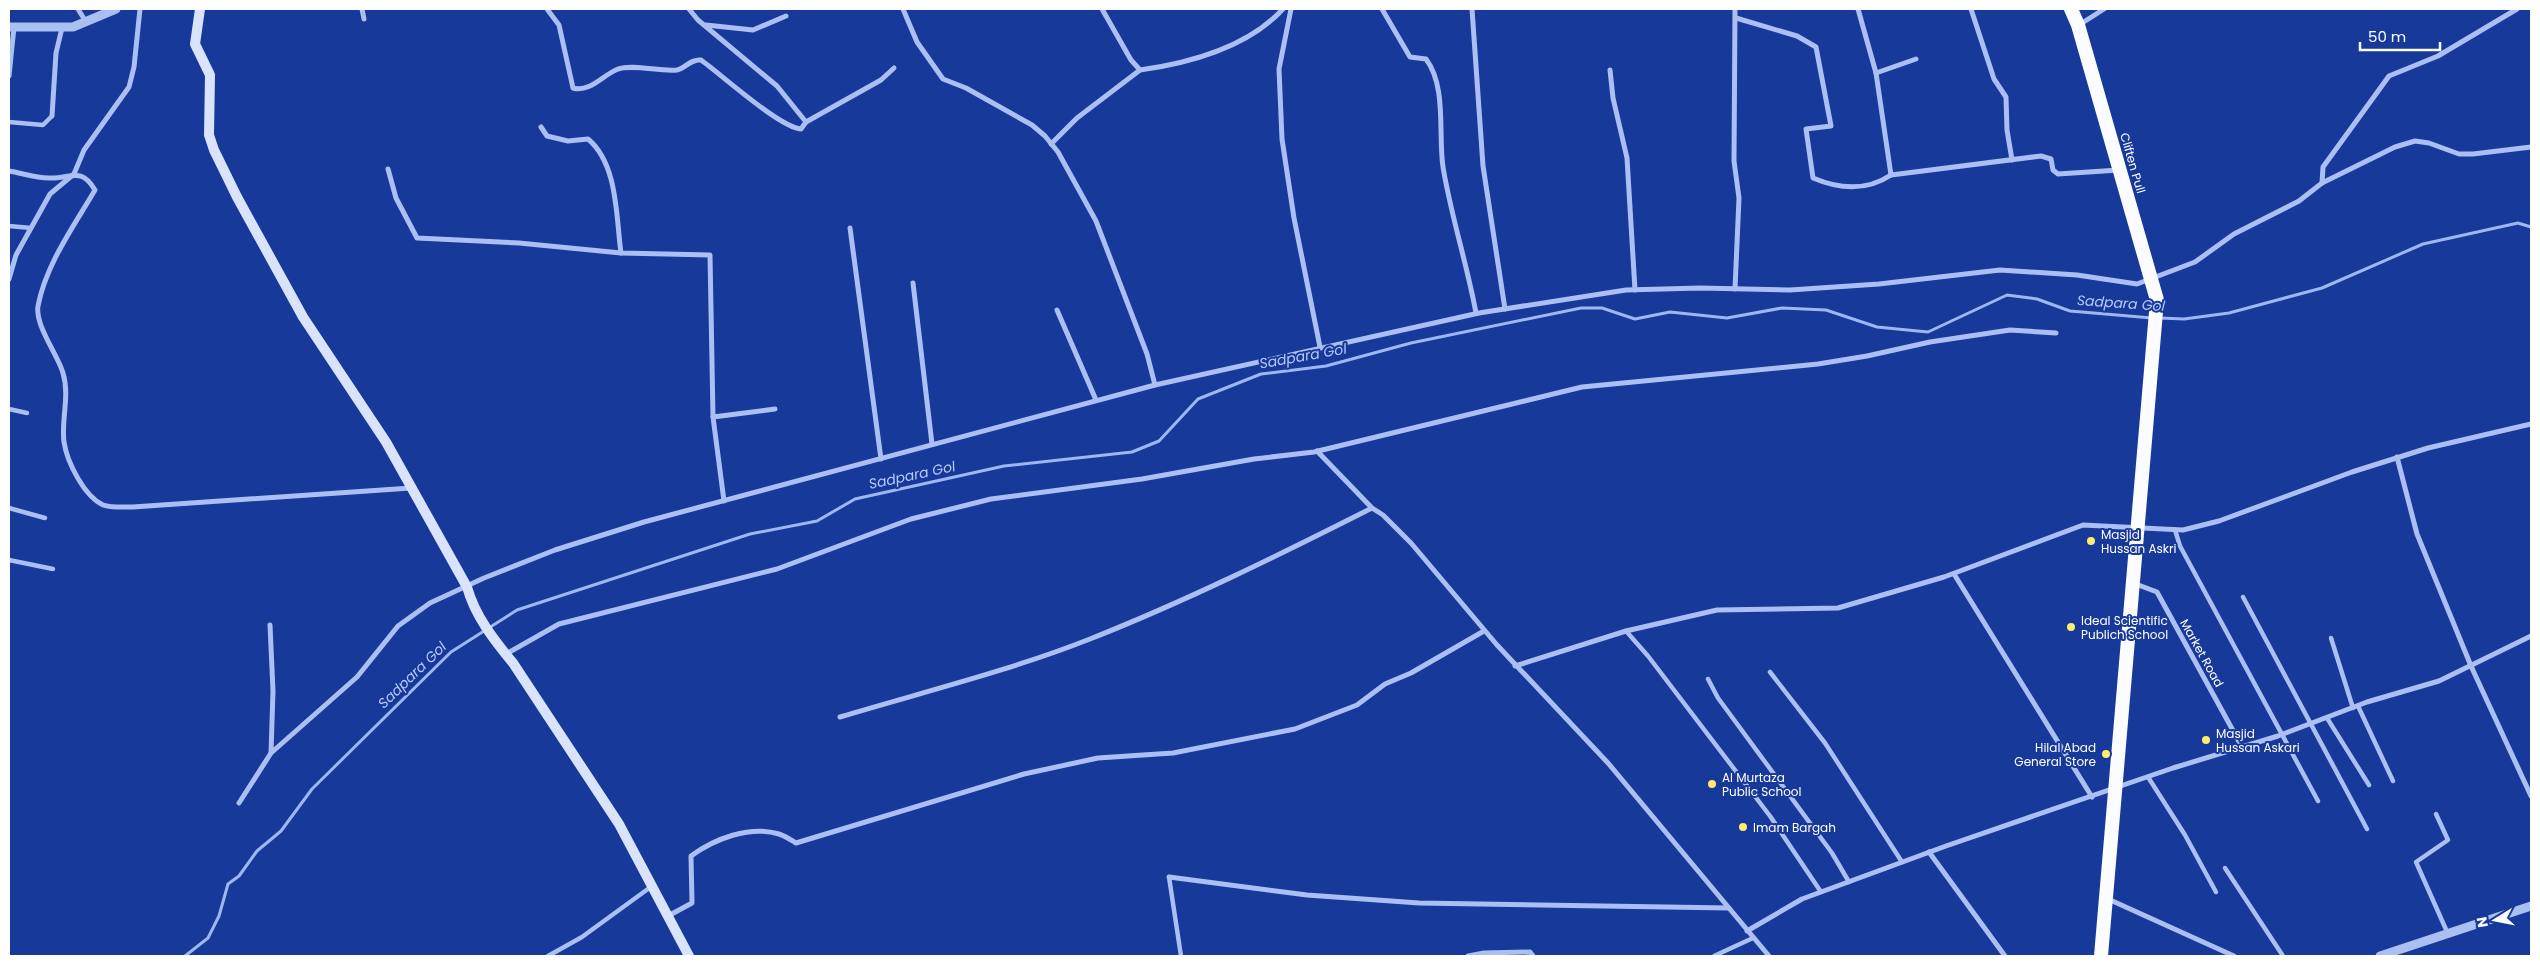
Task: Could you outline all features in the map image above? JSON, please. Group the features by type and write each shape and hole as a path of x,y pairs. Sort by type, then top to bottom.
{"highway":[{"name":"Cliften Pull","path":"2072,9 2157,300 2136,527 2133,583 2101,956"}],"main road":[{"path":"200,9 195,44 210,76 210,135 214,150 241,205 303,316 386,442 467,587 472,606 619,824 689,956"}],"street":[{"path":"78,9 86,23"},
{"path":"9,76 12,27 62,28 86,23 116,9"},
{"path":"9,279 11,263 50,194 74,174 84,150 129,87 134,67 140,9"},
{"path":"362,9 364,19"},
{"path":"547,9 559,26 573,88 579,90 602,80 618,69 676,70 694,59 701,60 793,128 801,128 806,122 881,80 894,68"},
{"path":"689,9 777,86 806,122"},
{"path":"903,9 917,42 943,79 966,88 1032,125 1051,144 1096,221 1147,354 1155,384"},
{"path":"1102,9 1131,60 1140,70"},
{"path":"1051,144 1077,118 1140,70 1162,67 1206,55 1258,32 1283,9"},
{"path":"1291,9 1280,69 1282,139 1294,218 1320,347"},
{"path":"1382,9 1410,57 1426,59 1433,69 1442,124 1443,166 1476,313"},
{"path":"1472,9 1483,166 1505,309"},
{"path":"1735,9 1734,161 1738,198 1735,289"},
{"path":"1858,9 1876,72 1891,175"},
{"path":"1971,9 1994,79 2006,97 2007,130 2012,160"},
{"path":"2078,25 2104,9"},
{"path":"2322,183 2323,167 2389,76 2438,56 2517,9"},
{"path":"706,25 753,30 786,16"},
{"path":"1736,18 1797,36 1816,47 1831,126 1806,130 1813,178 1833,186 1859,187 1880,183 1891,175 2041,156 2051,159 2053,170 2058,174 2120,170"},
{"path":"9,122 43,125 52,116 56,61 62,28"},
{"path":"1876,72 1916,59"},
{"path":"1610,70 1613,98 1627,158 1635,290"},
{"path":"541,127 547,136 568,141 588,139 603,157 612,185 621,253"},
{"path":"240,803 271,753 357,677 398,626 430,603 555,550 644,522 1155,384 1476,313 1635,290 1790,290 1879,284 2000,270 2077,275 2137,284 2195,262 2234,234 2299,201 2322,183 2395,147 2415,141 2429,143 2459,154 2531,147"},
{"path":"388,169 396,198 417,238 519,243 621,253 710,255 713,417 724,501"},
{"path":"9,171 51,178 74,174 90,182 95,190 57,255 45,282 38,308 45,335 63,374 65,385 64,443 79,483 103,505 133,508 411,488"},
{"path":"9,226 31,228"},
{"path":"850,228 881,459"},
{"path":"913,283 932,444"},
{"path":"1058,310 1096,400"},
{"path":"504,652 559,624 777,568 910,519 982,501 1317,451 1582,387 1818,364 1867,356 1930,342 2010,330 2056,333"},
{"path":"713,417 775,408"},
{"path":"9,409 27,413"},
{"path":"1515,666 1626,631 1717,610 1838,608 1954,574 2082,526 2175,530 2219,521 2397,457 2531,424"},
{"path":"1317,451 1372,508 1383,515 1411,542 1515,666 1608,763 1752,938 1769,956"},
{"path":"2397,457 2417,534 2471,666 2531,796"},
{"path":"9,508 45,518"},
{"path":"840,717 1089,639 1249,570 1372,508"},
{"path":"2175,530 2180,546 2318,801"},
{"path":"9,560 53,570"},
{"path":"1954,574 2092,797"},
{"name":"Market Road","path":"2133,583 2157,592 2242,747"},
{"path":"2242,597 2366,829"},
{"path":"270,625 273,691 271,753"},
{"path":"668,916 692,903 691,856 701,849 733,835 759,832 779,834 796,843 1024,774 1098,758 1173,753 1295,729 1356,705 1385,684 1411,673 1484,631"},
{"path":"1626,631 1648,656 1770,816 1821,892"},
{"path":"1747,931 1802,899 1929,852 2115,788 2282,734 2355,707 2439,681 2531,636"},
{"path":"2330,638 2355,707 2393,781"},
{"path":"1770,672 1825,743 1902,862"},
{"path":"1708,679 1718,698 1832,853 1850,882"},
{"path":"2327,718 2369,785"},
{"path":"2148,777 2216,892"},
{"path":"2436,814 2448,840 2416,862 2448,935"},
{"path":"1929,852 2005,956"},
{"path":"2226,868 2283,956"},
{"path":"1181,956 1169,878 1307,895 1419,902 1729,908"},
{"path":"548,956 582,937 652,886"},
{"path":"2106,897 2234,956"},
{"path":"2380,956 2531,906"},
{"path":"1714,956 1752,938"},
{"path":"1468,956 1484,953 1530,952 1534,956"}],"waterway":[{"name":"Sadpara Gol","path":"2160,318 2184,319 2229,313 2322,288 2423,244 2518,223 2531,227"},
{"name":"Sadpara Gol","path":"185,956 208,938 219,916 228,884 239,876 257,851 281,831 312,789 451,652 517,610 750,534 817,521 855,499 1004,466 1132,452 1159,441 1198,399 1261,374 1326,366 1411,343 1581,308 1602,308 1635,319 1670,312 1727,318 1782,308 1826,310 1877,327 1928,332 2007,295 2037,299 2070,311 2152,318"}],"place":[{"name":"Masjid Hussan Askri","path":"2091,541"},
{"name":"Ideal Scientific Publich School","path":"2071,627"},
{"name":"Masjid Hussan Askari","path":"2206,740"},
{"name":"Hilal Abad General Store","path":"2106,754"},
{"name":"Al Murtaza Public School","path":"1712,784"},
{"name":"Imam Bargah","path":"1743,827"}]}
